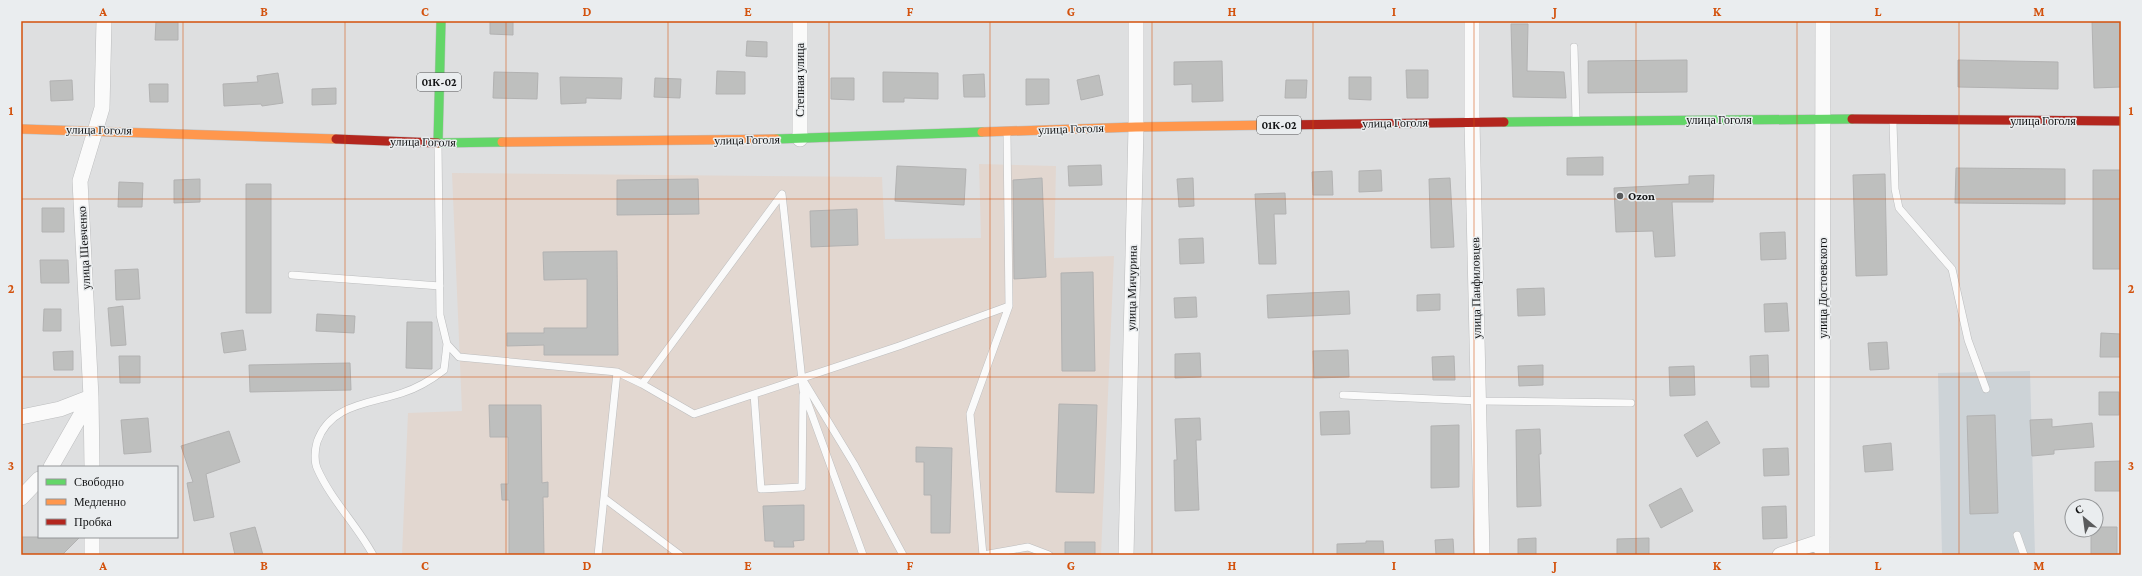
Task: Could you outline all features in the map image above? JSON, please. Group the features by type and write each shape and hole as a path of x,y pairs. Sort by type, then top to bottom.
{"main road":[{"name":"01К-02","path":"438,143 441,21"},
{"name":"улица Гоголя","path":"21,129 96,130 438,143 800,139 1136,126 1823,119 2121,121"}],"street":[{"name":"улица Шевченко","path":"92,466 91,397 80,181 102,108 104,21"},
{"name":"Степная улица","path":"800,21 800,139"},
{"name":"улица Мичурина","path":"1126,555 1136,126 1136,21"},
{"name":"улица Панфиловцев","path":"1472,21 1472,122 1482,555"},
{"name":"улица Достоевского","path":"1822,548 1823,21"},
{"path":"21,416 60,409 91,397"},
{"path":"52,466 91,397"},
{"path":"21,498 38,480"},
{"path":"92,538 92,555"},
{"path":"1780,555 1822,548"}],"lane":[{"path":"1574,47 1576,121"},
{"path":"1893,119 1895,189 1899,208 1952,269 1968,340 1986,389"},
{"path":"1007,132 1009,306 970,414 983,555 1028,547 1049,555"},
{"path":"373,555 325,484 316,466 316,448 322,429 342,411 403,393 426,383 444,370 447,344 440,314 438,143"},
{"path":"642,384 782,194 803,390 802,487 761,489 754,394"},
{"path":"292,275 440,286"},
{"path":"447,344 459,357 617,372 642,384 694,414 899,346 1009,306"},
{"path":"598,555 617,372"},
{"path":"802,378 854,464 903,555"},
{"path":"803,390 863,555"},
{"path":"1344,395 1479,401 1631,403"},
{"path":"604,498 680,555"},
{"path":"2017,535 2024,555"}],"shaded area":[{"path":"979,164 1056,166 1054,258 1114,256 1101,555 402,555 408,413 462,411 452,173 882,177 885,239 981,238"},
{"path":"2030,371 2035,555 1942,555 1938,373"}],"building":[{"path":"156,21 178,21 178,40 155,40"},
{"path":"490,21 513,21 513,35 490,34"},
{"path":"2092,21 2121,21 2121,87 2094,88"},
{"path":"1511,24 1528,24 1527,71 1564,72 1566,98 1513,97"},
{"path":"747,41 767,42 767,57 746,56"},
{"path":"1687,60 1687,92 1588,93 1588,61"},
{"path":"1958,60 2058,62 2058,89 1958,87"},
{"path":"1222,61 1223,101 1192,102 1192,84 1174,85 1174,62"},
{"path":"1406,70 1428,70 1428,98 1407,98"},
{"path":"717,71 745,72 745,94 716,94"},
{"path":"494,72 538,73 537,99 493,98"},
{"path":"883,72 938,73 938,99 904,98 904,102 883,102"},
{"path":"278,73 283,103 262,106 261,104 224,106 223,84 258,82 257,76"},
{"path":"984,74 985,97 964,97 963,75"},
{"path":"1099,75 1103,95 1081,100 1077,80"},
{"path":"560,77 622,78 621,99 586,98 586,103 561,104"},
{"path":"1349,77 1371,77 1371,100 1349,99"},
{"path":"655,78 681,79 680,98 654,97"},
{"path":"831,78 854,78 854,100 831,99"},
{"path":"1026,79 1049,79 1049,104 1026,105"},
{"path":"72,80 73,100 51,101 50,81"},
{"path":"1286,80 1307,80 1306,98 1285,98"},
{"path":"149,84 168,84 168,102 150,102"},
{"path":"336,88 336,104 312,105 312,89"},
{"path":"1603,157 1603,175 1567,175 1567,158"},
{"path":"1101,165 1102,185 1069,186 1068,166"},
{"path":"897,166 966,169 964,205 895,201"},
{"path":"1956,168 2065,169 2065,204 1955,203"},
{"path":"1381,170 1382,191 1359,192 1359,171"},
{"path":"2093,170 2121,170 2121,269 2093,269"},
{"path":"1332,171 1333,195 1313,195 1312,172"},
{"path":"1885,174 1887,275 1856,276 1853,175"},
{"path":"1714,175 1713,202 1672,202 1675,256 1655,257 1653,231 1616,232 1614,188 1689,184 1689,176"},
{"path":"1042,178 1046,277 1014,279 1013,180"},
{"path":"1193,178 1194,206 1179,207 1177,179"},
{"path":"1450,178 1454,247 1431,248 1429,179"},
{"path":"200,179 200,202 174,203 174,180"},
{"path":"698,179 699,214 617,215 617,180"},
{"path":"119,182 143,183 142,207 118,207"},
{"path":"246,184 271,184 271,313 246,313"},
{"path":"1285,193 1286,214 1274,214 1276,264 1259,264 1255,194"},
{"path":"42,208 64,208 64,232 42,232"},
{"path":"857,209 858,245 811,247 810,211"},
{"path":"1785,232 1786,259 1761,260 1760,233"},
{"path":"1203,238 1204,263 1180,264 1179,239"},
{"path":"617,251 618,355 544,355 544,345 507,346 507,333 544,333 544,328 587,328 587,279 544,280 543,252"},
{"path":"40,260 68,260 69,283 41,283"},
{"path":"138,269 140,299 116,300 115,270"},
{"path":"1093,272 1095,371 1062,371 1061,273"},
{"path":"1544,288 1545,315 1518,316 1517,289"},
{"path":"1349,291 1350,314 1268,318 1267,295"},
{"path":"1440,294 1440,310 1417,311 1417,295"},
{"path":"1196,297 1197,317 1175,318 1174,298"},
{"path":"1787,303 1789,331 1765,332 1764,304"},
{"path":"123,306 126,345 111,346 108,308"},
{"path":"44,309 61,309 61,331 43,331"},
{"path":"317,314 355,316 354,333 316,331"},
{"path":"407,322 432,322 432,369 406,368"},
{"path":"243,330 246,350 224,353 221,333"},
{"path":"2101,333 2121,334 2121,357 2100,357"},
{"path":"1887,342 1889,369 1870,370 1868,343"},
{"path":"1348,350 1349,377 1314,378 1313,351"},
{"path":"73,351 73,370 54,370 53,352"},
{"path":"1200,353 1201,377 1175,378 1175,354"},
{"path":"1768,355 1769,387 1751,387 1750,356"},
{"path":"119,356 140,356 140,383 120,383"},
{"path":"1454,356 1455,380 1433,380 1432,357"},
{"path":"350,363 351,390 250,392 249,365"},
{"path":"1543,365 1543,385 1519,386 1518,366"},
{"path":"1694,366 1695,395 1670,396 1669,367"},
{"path":"2099,392 2119,392 2119,415 2099,415"},
{"path":"1059,404 1097,405 1094,493 1056,492"},
{"path":"489,405 541,405 542,483 548,482 548,497 543,497 544,555 509,555 509,500 502,500 501,484 508,484 508,437 490,437"},
{"path":"1349,411 1350,434 1321,435 1320,412"},
{"path":"1995,415 1998,513 1970,514 1967,416"},
{"path":"148,418 151,452 124,454 121,420"},
{"path":"1200,418 1201,440 1196,440 1199,510 1175,511 1174,460 1177,460 1175,419"},
{"path":"2052,419 2052,427 2092,423 2094,447 2054,450 2054,454 2032,456 2030,420"},
{"path":"1707,421 1720,443 1697,457 1684,435"},
{"path":"1459,425 1459,487 1431,488 1431,426"},
{"path":"1540,429 1541,454 1539,454 1541,506 1517,507 1516,430"},
{"path":"229,431 240,462 206,474 214,517 194,521 187,483 193,482 181,446"},
{"path":"1891,443 1893,470 1865,472 1863,446"},
{"path":"916,447 952,448 950,533 931,533 931,495 924,495 924,462 916,462"},
{"path":"1788,448 1789,475 1764,476 1763,449"},
{"path":"2120,461 2120,491 2095,491 2095,462"},
{"path":"1681,488 1693,511 1661,528 1649,505"},
{"path":"804,505 804,540 793,541 794,547 774,547 774,541 765,541 763,506"},
{"path":"1786,506 1787,538 1763,539 1762,507"},
{"path":"255,527 263,555 235,555 230,533"},
{"path":"2104,527 2117,527 2117,555 2091,555 2091,538 2104,538"},
{"path":"21,537 79,538 62,555 21,555"},
{"path":"1536,538 1536,555 1518,555 1518,539"},
{"path":"1649,538 1649,555 1617,555 1617,539"},
{"path":"1453,539 1454,555 1436,555 1435,540"},
{"path":"1366,541 1383,541 1384,555 1337,555 1337,544 1366,543"},
{"path":"1065,542 1095,542 1095,555 1065,555"}],"traffic: fast":[{"path":"441,21 438,143 502,142"},
{"path":"1504,122 1852,119"},
{"path":"776,139 982,132"}],"traffic: slow":[{"path":"982,132 1136,127 1280,125"},
{"path":"21,129 336,139"},
{"path":"502,142 776,139"}],"traffic: jam":[{"path":"1852,119 2121,121"},
{"path":"1280,125 1504,122"},
{"path":"336,139 438,143"}],"place":[{"name":"Ozon","path":"1620,196"}]}
